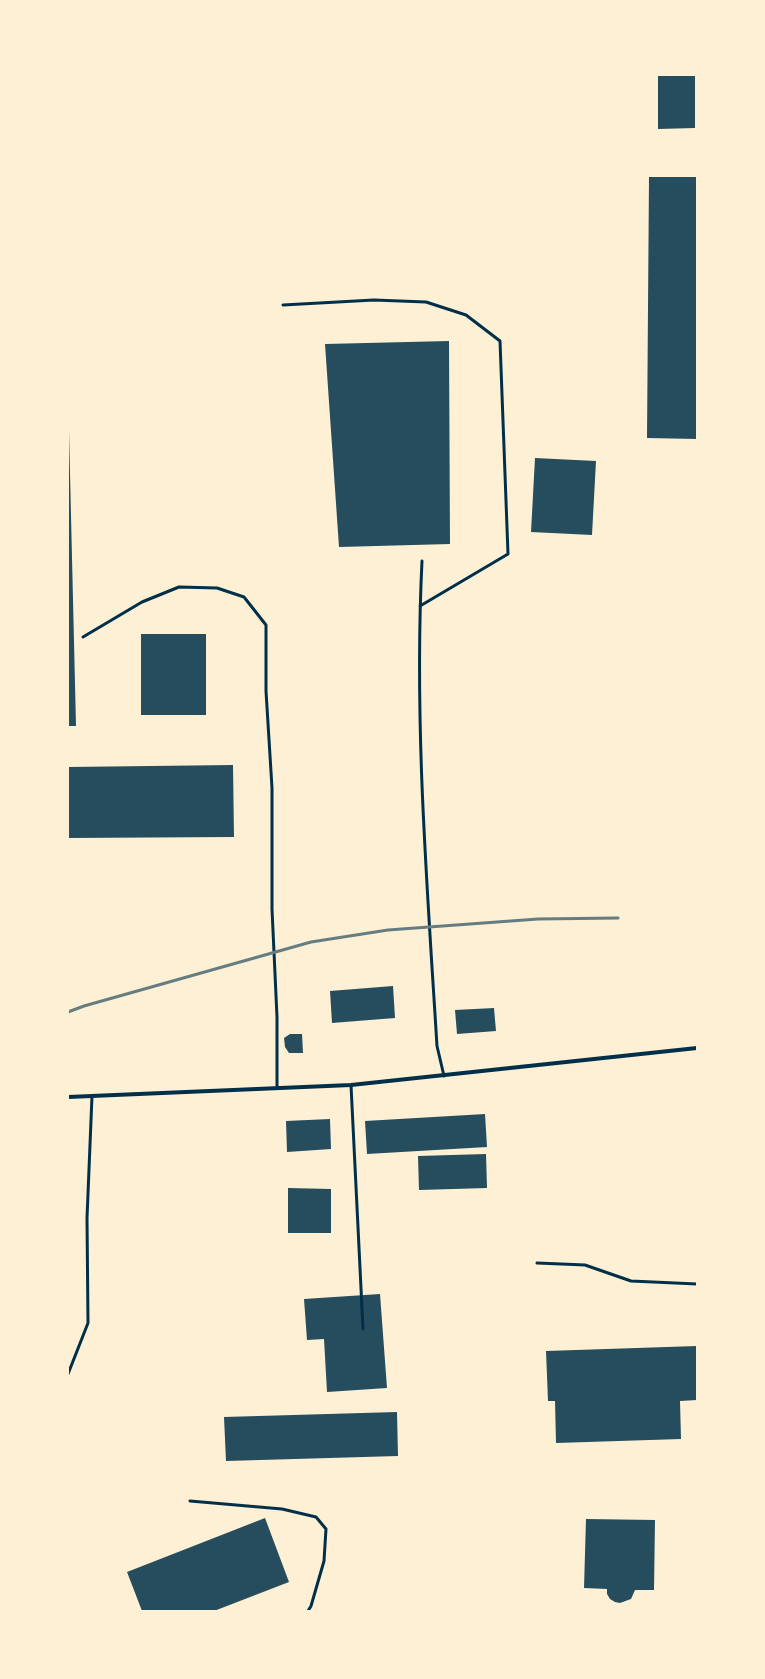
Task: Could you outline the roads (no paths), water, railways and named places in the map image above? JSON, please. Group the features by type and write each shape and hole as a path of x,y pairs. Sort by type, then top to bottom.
{"street":[{"path":"68,1096 351,1086 697,1048"}],"lane":[{"path":"283,305 374,300 426,302 466,315 500,341 508,554 420,606"},
{"path":"422,560 420,606 421,783 437,1046 444,1076"},
{"path":"83,637 142,602 179,587 217,588 244,597 266,625 266,691 272,788 272,909 277,1017 277,1088"},
{"path":"351,1086 363,1329"},
{"path":"68,1374 88,1323 87,1218 92,1096"},
{"path":"536,1263 585,1264 631,1281 697,1284"},
{"path":"190,1501 282,1509 316,1517 326,1529 324,1561 311,1606 308,1611"}],"railway":[{"path":"68,1012 84,1006 311,942 388,930 538,919 618,918"}]}
